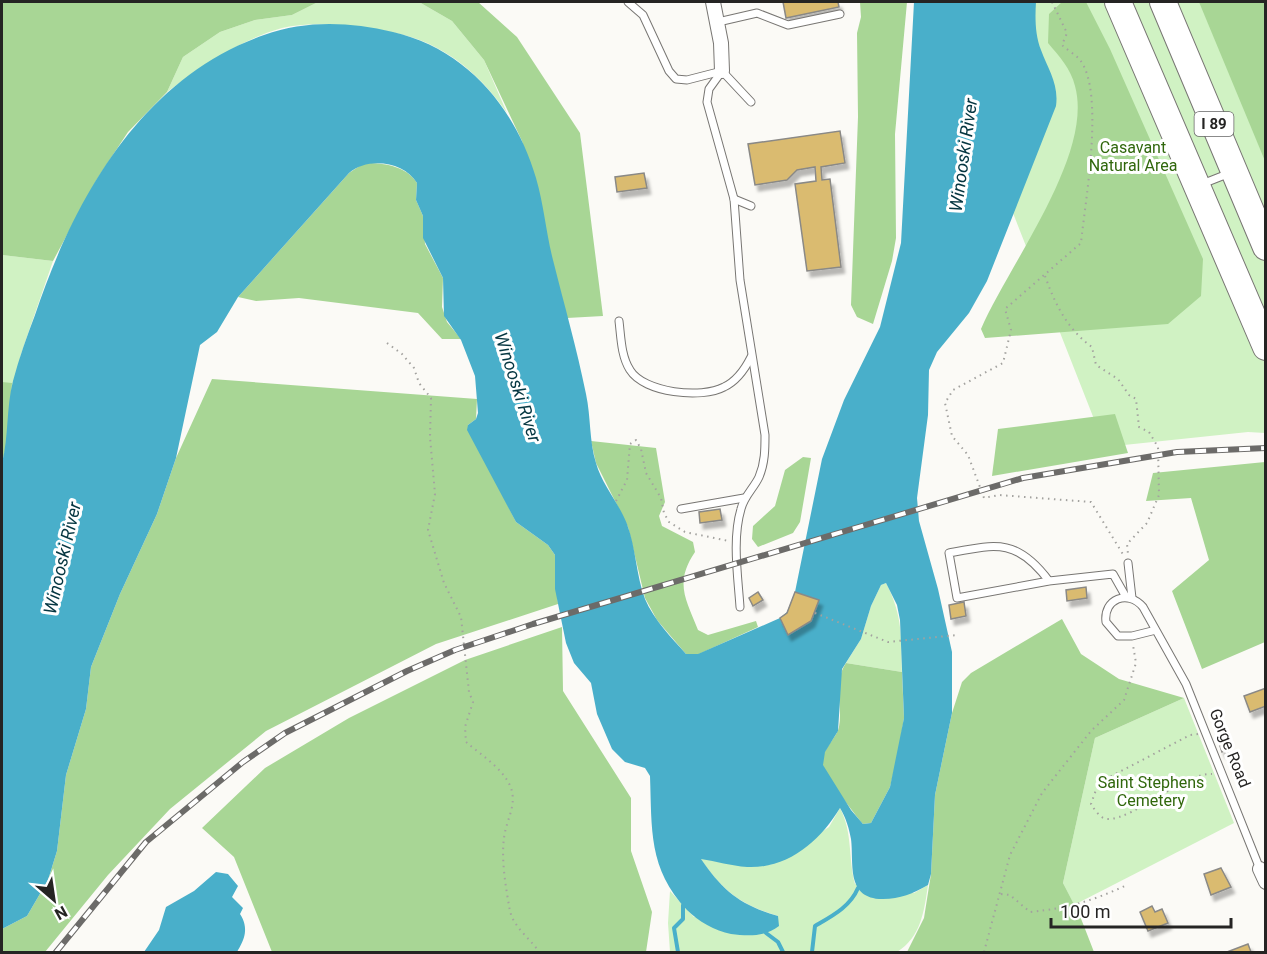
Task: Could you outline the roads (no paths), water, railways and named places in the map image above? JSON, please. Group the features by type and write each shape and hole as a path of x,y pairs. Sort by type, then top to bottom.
{"highway":[{"name":"I 89","path":"1164,2 1266,247"},
{"name":"I 89","path":"1119,4 1266,347"}],"street":[{"path":"713,2 718,22 722,71"}],"lane":[{"path":"627,2 643,15 669,71 676,79 687,80 722,71"},
{"path":"718,22 757,13 788,25 840,14"},
{"path":"722,71 751,102"},
{"path":"722,71 709,89 707,102 734,199 740,280 751,357 761,398 765,457 759,478 744,498 740,511 738,542 740,607"},
{"path":"1196,186 1233,172"},
{"path":"734,199 751,206"},
{"path":"619,321 624,358 630,371 638,379 665,390 702,393 723,388 737,379 751,357"},
{"path":"681,509 744,498"},
{"path":"993,545 1011,547 1029,558 1049,581 957,598 949,554 993,545"},
{"path":"1128,563 1129,597 1109,604 1106,622 1118,636 1132,636 1156,630"},
{"name":"Gorge Road","path":"1049,581 1113,574 1129,597 1143,607 1186,684 1263,875"}],"water":[{"name":"Winooski River","path":"914,2 1036,2 1038,38 1056,91 1056,106 987,281 969,313 937,352 929,370 928,415 917,498 919,521 938,589 952,652 952,713 935,795 931,874 928,885 910,894 892,898 868,897 861,892 856,885 852,868 852,848 846,819 840,808 813,842 789,858 776,863 747,867 701,859 717,880 733,895 753,907 778,916 779,926 774,930 750,935 719,931 691,914 674,894 665,879 655,848 652,831 650,776 645,768 625,762 612,749 597,714 591,683 574,663 566,643 555,589 555,555 548,545 516,522 467,430 468,425 476,419 478,413 475,376 461,340 444,316 443,278 423,238 423,216 416,200 417,183 411,176 395,166 375,163 349,173 238,297 217,332 200,345 176,458 157,514 120,594 91,667 86,709 66,775 57,851 48,880 27,916 2,929 2,463 9,401 15,372 51,271 92,187 118,148 148,112 182,81 220,55 264,35 296,27 328,24 360,26 419,40 465,67 484,85 501,105 515,128 536,178 588,403 592,446 599,471 627,524 645,599 658,621 686,654 698,654 780,618 787,612 795,592 822,459 844,400 880,327 901,243","holes":["886,583 897,605 900,620 904,718 890,787 871,823 863,824 851,810 823,765 825,752 838,731 842,669 861,639 871,606 881,585"]},
{"path":"216,872 228,874 238,886 232,897 243,908 240,914 245,929 244,938 237,952 144,952 159,930 166,907 194,891"}],"waterway":[{"path":"812,952 815,926 845,906 858,888"},
{"path":"678,952 674,928 683,919 683,905"},
{"path":"766,933 778,942 783,952"}],"railway":[{"path":"56,952 146,842 243,762 285,733 407,671 455,650 533,624 1023,478 1177,452 1266,448"}],"park label":[{"name":"Casavant Natural Area","path":"1133,156"},
{"name":"Saint Stephens Cemetery","path":"1151,791"}]}
